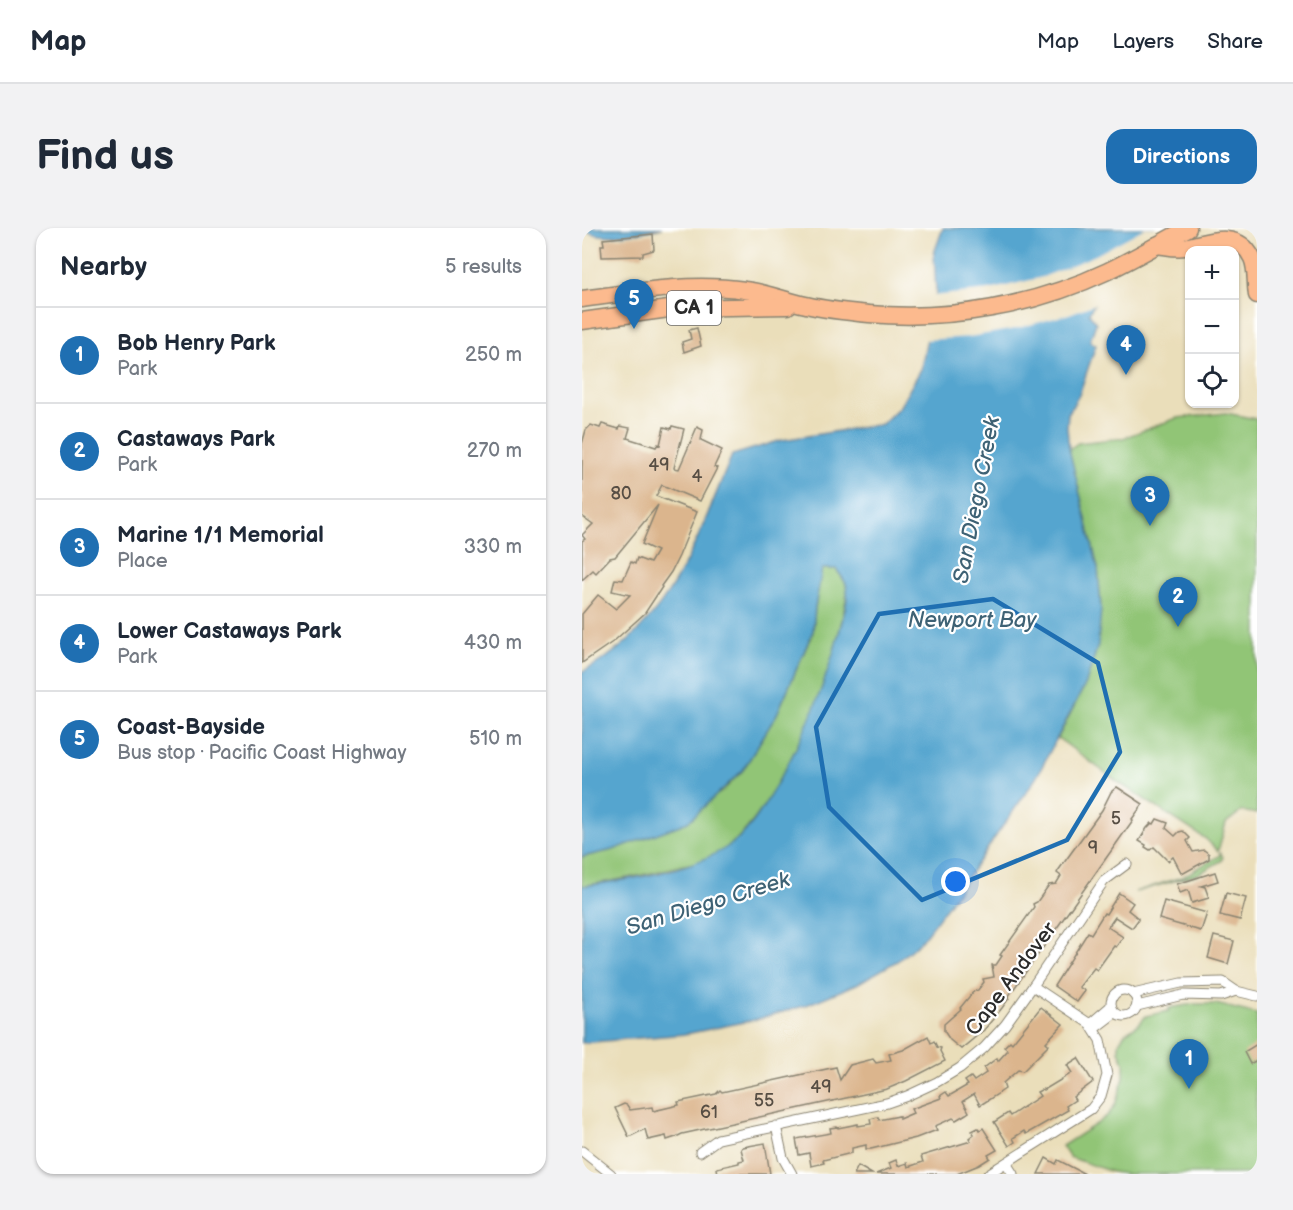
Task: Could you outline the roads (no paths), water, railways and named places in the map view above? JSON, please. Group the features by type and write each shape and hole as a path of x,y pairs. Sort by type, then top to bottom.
{"highway":[{"name":"CA 1","path":"582,299 660,289 722,287 748,290 807,306 853,313 937,315 989,309 1048,294 1093,278 1188,228"},
{"path":"1157,245 1183,248 1206,240 1218,239 1238,244 1251,258 1257,295"},
{"name":"CA 1","path":"582,321 676,308 807,306"}],"street":[{"name":"Cape Andover","path":"700,1152 718,1139 887,1103 937,1082 960,1068 984,1048 1005,1025 1034,986 1104,881 1128,864"},
{"path":"1133,994 1181,983 1223,982 1236,991 1257,996"},
{"path":"1181,983 1182,996"},
{"path":"988,1174 1091,1109 1101,1096 1107,1075 1104,1054 1092,1027 1034,986"},
{"path":"1137,1006 1133,994 1126,990 1118,991 1112,997 1113,1009 1119,1015 1128,1015 1137,1006 1182,996 1221,996 1236,991"},
{"path":"1092,1027 1113,1009"},
{"path":"776,1126 781,1152 792,1174"},
{"path":"583,1153 611,1174"},
{"path":"1006,1163 1013,1174"}],"water":[{"path":"582,228 662,228 609,236 598,235"},
{"name":"Newport Bay","path":"943,228 1153,228 1130,241 1089,313 1096,323 1090,341 1096,345 1079,395 1068,414 1069,449 1098,568 1101,609 1098,645 1086,683 1036,778 949,904 921,941 899,960 857,984 804,1006 754,1020 686,1034 582,1043 582,886 659,873 697,862 730,845 748,828 783,773 812,713 840,629 847,601 846,584 836,569 822,569 813,631 777,714 743,770 688,822 613,850 582,857 582,672 613,653 638,631 659,606 692,549 732,455 782,440 882,424 900,406 921,369 936,292 934,253"}],"place":[{"name":"Coast-Bayside","path":"634,329"},
{"name":"Lower Castaways Park","path":"1126,375"},
{"name":"Marine 1/1 Memorial","path":"1150,526"},
{"name":"Castaways Park","path":"1178,627"},
{"name":"Bob Henry Park","path":"1189,1089"}],"water label":[{"name":"San Diego Creek","path":"977,500"},
{"name":"San Diego Creek","path":"708,904"}]}
